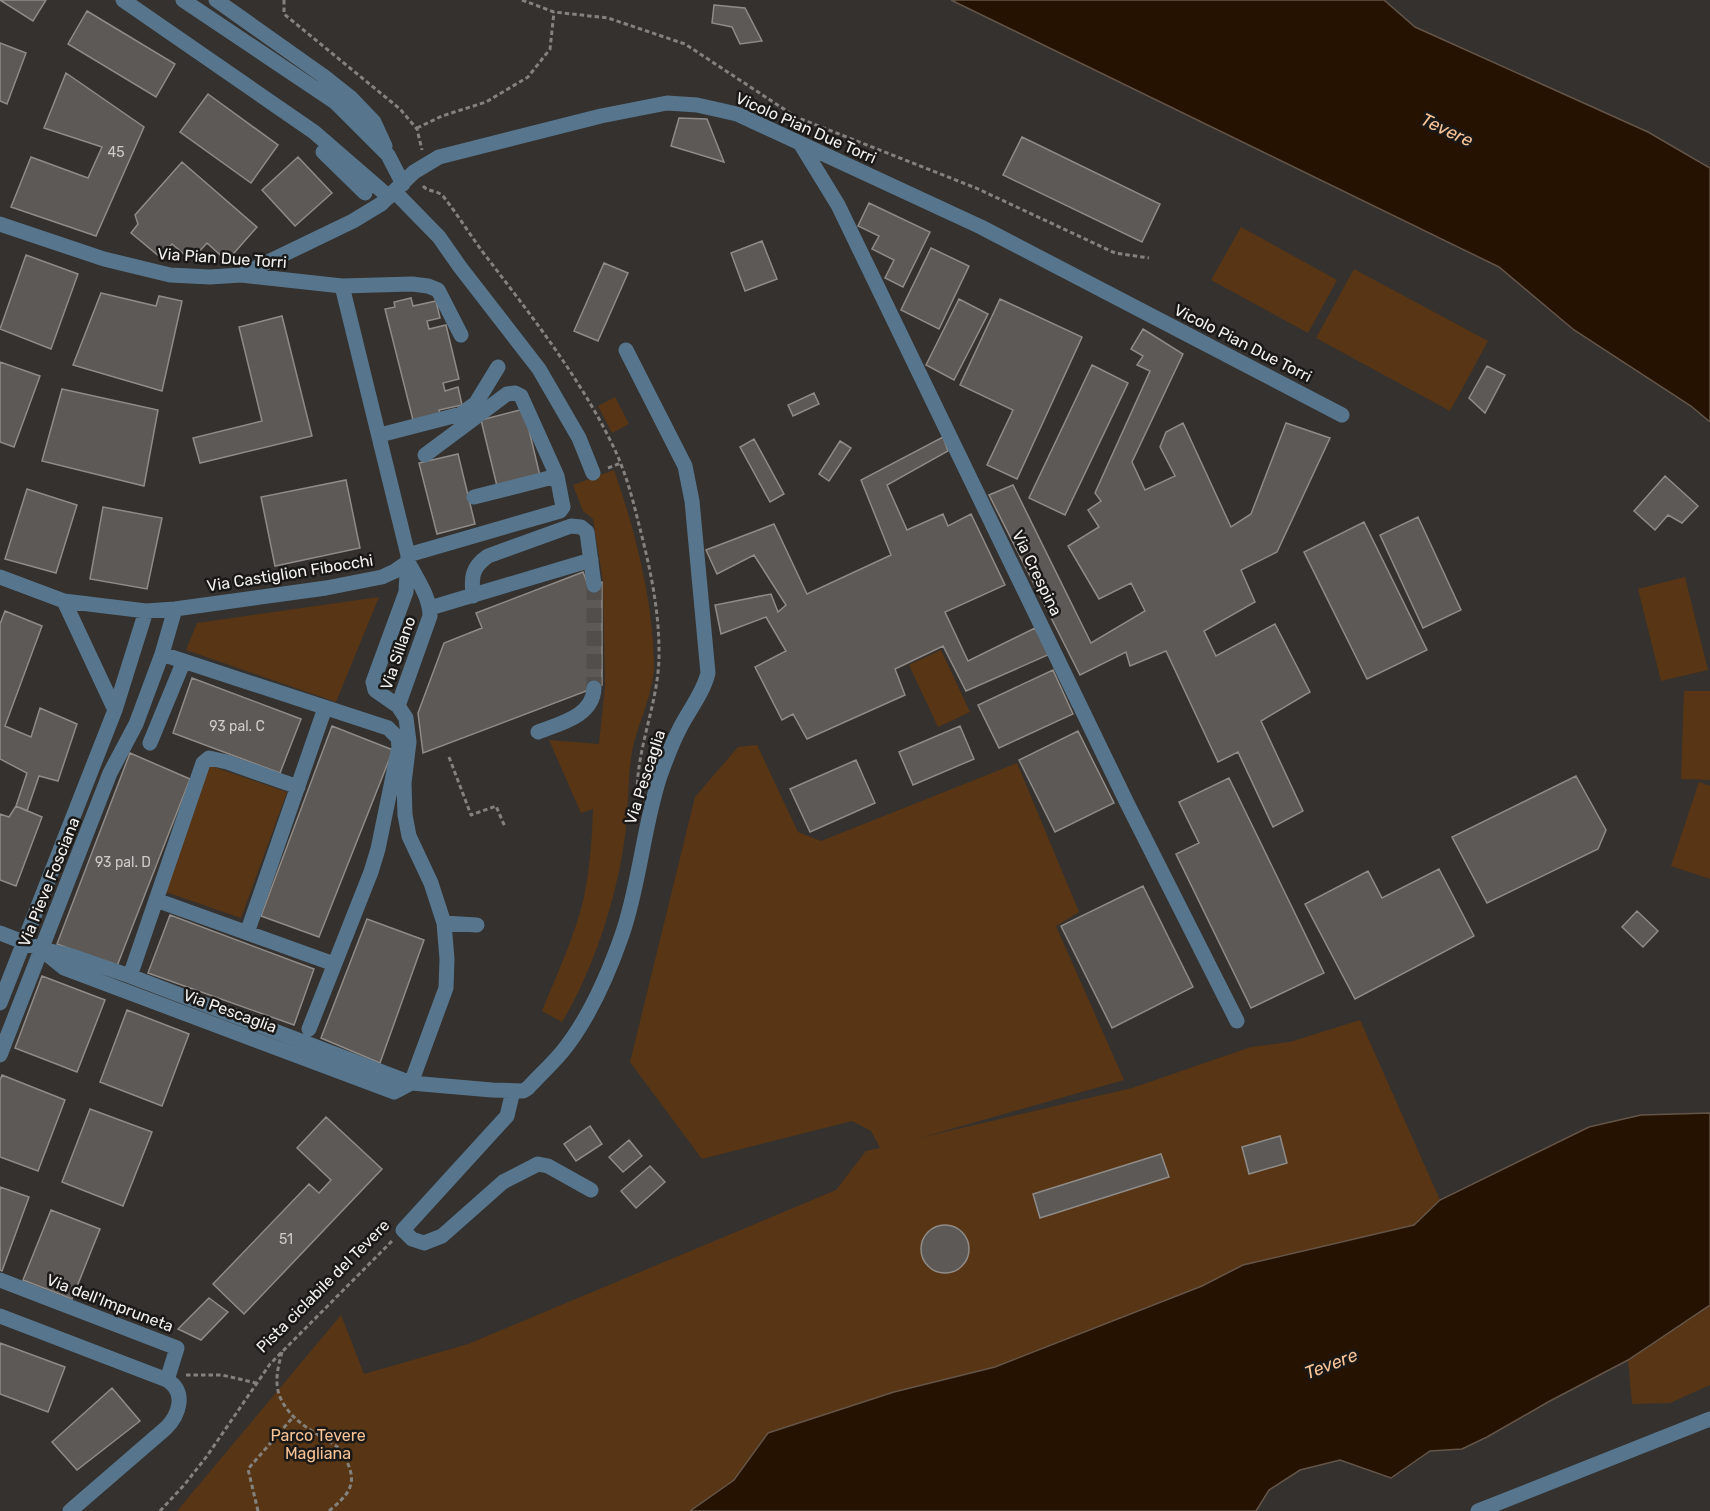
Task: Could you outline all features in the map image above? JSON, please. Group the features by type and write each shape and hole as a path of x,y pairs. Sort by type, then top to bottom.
{"street":[{"path":"123,0 396,191 443,242 539,369 579,438 593,473"},
{"path":"183,0 325,94 388,155"},
{"path":"216,0 351,98 374,122 388,155 396,191"},
{"name":"Vicolo Pian Due Torri","path":"240,275 352,221 381,204 414,172 439,157 601,116 667,103 697,105 737,114 981,227 1342,415"},
{"path":"276,106 365,193"},
{"name":"Via Crespina","path":"800,143 838,205 1127,803 1237,1021"},
{"name":"Via Pian Due Torri","path":"0,224 74,250 157,273 195,277 240,275 342,285 412,284 428,286 438,290 461,335"},
{"name":"Via Sillano","path":"342,285 408,558 430,608 430,616 398,706 375,690 372,682 406,592 408,558"},
{"name":"Via Pescaglia","path":"0,933 41,949 69,955 130,976 411,1083 513,1091 528,1088 562,1051 581,1024 596,996 622,934 648,819 669,751 700,694 708,673 692,501 685,466 626,350"},
{"path":"380,435 461,414 476,403 498,367"},
{"path":"425,455 507,394 515,393 521,396 557,476 474,497"},
{"name":"Via Castiglion Fibocchi","path":"0,577 64,601 146,611 326,588 381,578 395,571 408,558 560,511 563,502 557,476"},
{"path":"473,596 472,581 477,563 488,556 571,526 587,532 594,585"},
{"path":"430,608 591,560"},
{"path":"64,601 115,710"},
{"name":"Via Pieve Fosciana","path":"0,1055 110,773 136,724 162,654 175,609"},
{"name":"Via Pieve Fosciana","path":"0,1003 115,710 146,611"},
{"path":"162,654 183,663 388,728 398,738 399,747 378,849 309,1029"},
{"path":"150,743 183,663"},
{"path":"538,732 583,711 594,697 594,688"},
{"path":"398,706 406,717 409,742 404,783 405,815 409,836 431,883 444,923 447,959 446,988 411,1083"},
{"path":"247,933 326,708"},
{"path":"130,976 203,763 209,758 227,762 298,787"},
{"path":"156,900 334,963"},
{"path":"444,923 477,925"},
{"name":"Via Pescaglia","path":"41,949 64,968 394,1092 411,1083"},
{"name":"Pista ciclabile del Tevere","path":"403,1230 507,1116 513,1091"},
{"path":"403,1230 412,1239 424,1243 442,1236 503,1182 538,1164 549,1166 591,1190"},
{"name":"Via dell'Impruneta","path":"0,1280 177,1348 167,1380"},
{"path":"0,1316 167,1380 173,1384 177,1392 179,1400 177,1414 166,1428 70,1511"},
{"path":"1478,1511 1710,1419"}],"path":[{"path":"284,0 284,14 400,109 417,129 422,149 429,163"},
{"path":"522,0 554,12 608,18 686,44 796,117 976,188 1115,253 1149,258"},
{"path":"417,129 442,116 486,102 528,77 550,49 554,12"},
{"path":"449,757 471,815 496,806 505,827"},
{"name":"Pista ciclabile del Tevere","path":"160,1511 207,1456 256,1383 283,1350 403,1230"},
{"path":"283,1350 276,1382 285,1407 311,1432 342,1450 351,1471 352,1483 343,1499 329,1511"},
{"path":"190,1376 222,1375 256,1383"},
{"path":"258,1511 248,1469 294,1416"}],"green space":[{"path":"1241,227 1337,280 1308,333 1211,280"},
{"path":"1354,269 1488,341 1450,411 1316,338"},
{"path":"615,397 629,424 612,433 598,406"},
{"path":"614,470 629,516 646,588 653,636 654,672 632,752 626,832 609,912 593,959 562,1022 542,1011 571,940 584,897 593,809 581,813 549,740 599,744 605,686 603,581 593,519 583,511 573,485"},
{"path":"1685,577 1708,670 1661,681 1638,589"},
{"path":"379,597 336,702 186,650 197,623"},
{"path":"941,650 970,712 938,727 909,665"},
{"path":"1684,691 1710,691 1710,780 1681,779"},
{"name":"Parco Tevere Magliana","path":"757,745 798,832 821,841 1017,763 1079,912 1056,926 1124,1080 923,1137 1132,1088 1251,1047 1290,1042 1360,1020 1440,1200 1414,1225 1243,1265 1202,1286 995,1367 894,1392 768,1433 734,1480 690,1511 177,1511 341,1315 364,1374 468,1344 836,1190 866,1151 880,1148 871,1131 852,1121 702,1159 630,1062 695,797 738,747"},
{"path":"208,765 287,792 241,918 163,891"},
{"path":"1699,782 1710,786 1710,879 1671,866"},
{"path":"1710,1305 1710,1385 1670,1403 1632,1404 1628,1360"}],"water":[{"name":"Tevere","path":"951,0 1384,0 1415,27 1648,132 1710,168 1710,422 1691,406 1574,330 1499,267"},
{"name":"Tevere","path":"1710,1113 1710,1305 1628,1360 1487,1437 1462,1449 1430,1451 1391,1478 1340,1460 1300,1470 1269,1490 1256,1511 690,1511 734,1480 768,1433 894,1392 995,1367 1202,1286 1243,1265 1414,1225 1440,1200 1589,1127 1641,1115"}],"building":[{"path":"0,0 46,0 33,21"},
{"path":"714,5 745,8 762,41 740,44 732,27 712,23"},
{"path":"87,11 175,64 156,97 68,44"},
{"path":"0,43 26,53 7,104 0,101"},
{"path":"66,73 144,127 96,236 11,207 31,157 88,178 102,147 44,128"},
{"path":"208,94 278,145 251,183 180,132"},
{"path":"679,118 707,119 724,162 671,146"},
{"path":"1022,137 1160,204 1142,242 1003,175"},
{"path":"298,157 332,193 295,226 262,190"},
{"path":"182,162 257,227 227,261 207,243 196,255 189,249 184,254 172,244 160,257 131,233 138,224 135,215"},
{"path":"869,203 930,232 903,287 885,278 894,260 872,249 879,236 858,226"},
{"path":"762,241 777,279 745,291 731,253"},
{"path":"931,248 969,266 939,329 901,310"},
{"path":"26,255 78,274 51,349 0,329"},
{"path":"604,263 628,273 598,341 574,331"},
{"path":"101,293 156,306 159,296 182,301 162,391 73,365"},
{"path":"411,298 413,306 436,301 440,318 427,321 429,329 446,325 459,379 443,383 445,391 458,387 462,405 439,410 441,418 413,420 385,309 395,307 394,302"},
{"path":"959,299 988,314 954,380 926,365"},
{"path":"1000,299 1082,337 1017,479 987,465 1013,410 960,385"},
{"path":"282,316 312,436 200,463 193,438 262,421 239,327"},
{"path":"1143,329 1183,354 1132,462 1145,490 1175,476 1160,447 1166,432 1183,423 1231,527 1251,514 1286,423 1330,438 1277,552 1241,570 1255,602 1204,631 1216,656 1275,624 1310,692 1261,721 1303,811 1273,827 1238,752 1218,762 1166,651 1130,666 1126,652 1080,675 989,495 1013,485 1091,643 1145,611 1131,583 1099,599 1068,546 1099,527 1088,510 1101,501 1095,493 1150,371 1137,365 1143,356 1131,349"},
{"path":"0,362 40,376 14,447 0,442"},
{"path":"1092,365 1128,383 1065,515 1029,498"},
{"path":"1487,366 1505,375 1485,413 1469,398"},
{"path":"62,389 158,410 144,486 42,461"},
{"path":"814,393 819,404 793,416 788,405"},
{"path":"524,409 540,476 497,486 481,420"},
{"path":"943,437 948,451 887,485 907,530 943,514 948,526 971,514 1005,585 945,612 968,661 1035,628 1050,654 966,691 943,646 895,669 905,695 807,739 793,714 782,720 755,667 786,651 766,617 721,634 715,605 771,594 778,612 786,605 754,555 717,574 706,550 774,524 807,594 891,555 861,480"},
{"path":"754,439 784,494 770,502 740,447"},
{"path":"840,441 851,448 829,481 819,474"},
{"path":"458,454 475,524 437,534 419,463"},
{"path":"1665,476 1698,506 1682,523 1668,515 1655,530 1634,511"},
{"path":"346,480 360,548 275,566 261,497"},
{"path":"27,489 77,505 56,573 5,559"},
{"path":"103,507 162,518 147,589 90,579"},
{"path":"1418,517 1461,610 1423,628 1380,535"},
{"path":"1364,522 1427,650 1367,679 1304,552"},
{"path":"583,572 589,587 602,582 602,685 423,753 418,713 444,643 482,628 476,613"},
{"path":"5,611 42,626 5,726 31,737 40,708 77,724 58,781 39,776 27,811 16,806 27,773 0,759 0,624"},
{"path":"1053,670 1073,714 999,748 978,705"},
{"path":"192,678 301,719 280,773 173,733"},
{"path":"332,726 393,750 319,937 261,916"},
{"path":"960,726 974,759 913,785 899,752"},
{"path":"1078,731 1114,803 1055,832 1019,760"},
{"path":"130,753 190,779 117,966 57,944"},
{"path":"856,760 875,803 810,832 790,789"},
{"path":"1576,776 1606,830 1598,849 1487,903 1452,837"},
{"path":"1229,778 1324,973 1251,1008 1176,854 1199,843 1179,802"},
{"path":"16,806 42,817 16,886 0,880 0,814 9,817"},
{"path":"1439,869 1474,936 1355,999 1305,904 1368,871 1382,898"},
{"path":"1143,886 1193,987 1112,1028 1061,926"},
{"path":"1637,911 1658,931 1643,947 1622,927"},
{"path":"170,915 314,969 294,1025 148,973"},
{"path":"367,919 424,940 380,1063 321,1038"},
{"path":"42,976 105,1000 77,1072 15,1048"},
{"path":"127,1010 189,1034 162,1106 100,1082"},
{"path":"2,1075 65,1100 38,1171 0,1157 0,1080"},
{"path":"90,1109 152,1132 123,1206 62,1182"},
{"path":"326,1117 382,1169 244,1314 213,1284 309,1184 319,1193 331,1180 297,1148"},
{"path":"590,1126 602,1144 576,1161 564,1144"},
{"path":"1280,1136 1287,1163 1249,1174 1242,1147"},
{"path":"629,1140 642,1156 623,1172 609,1157"},
{"path":"1161,1154 1169,1177 1040,1218 1033,1194"},
{"path":"650,1166 665,1182 636,1208 621,1191"},
{"path":"0,1187 29,1197 2,1271 0,1270"},
{"path":"51,1210 100,1229 72,1299 23,1280"},
{"path":"945,1225 962,1232 969,1249 962,1266 945,1273 928,1266 921,1249 928,1232"},
{"path":"209,1298 228,1312 201,1340 178,1329"},
{"path":"0,1343 65,1367 48,1412 0,1394"},
{"path":"112,1388 140,1421 77,1470 52,1442"}],"tunnel":[{"path":"594,585 594,688"}]}
